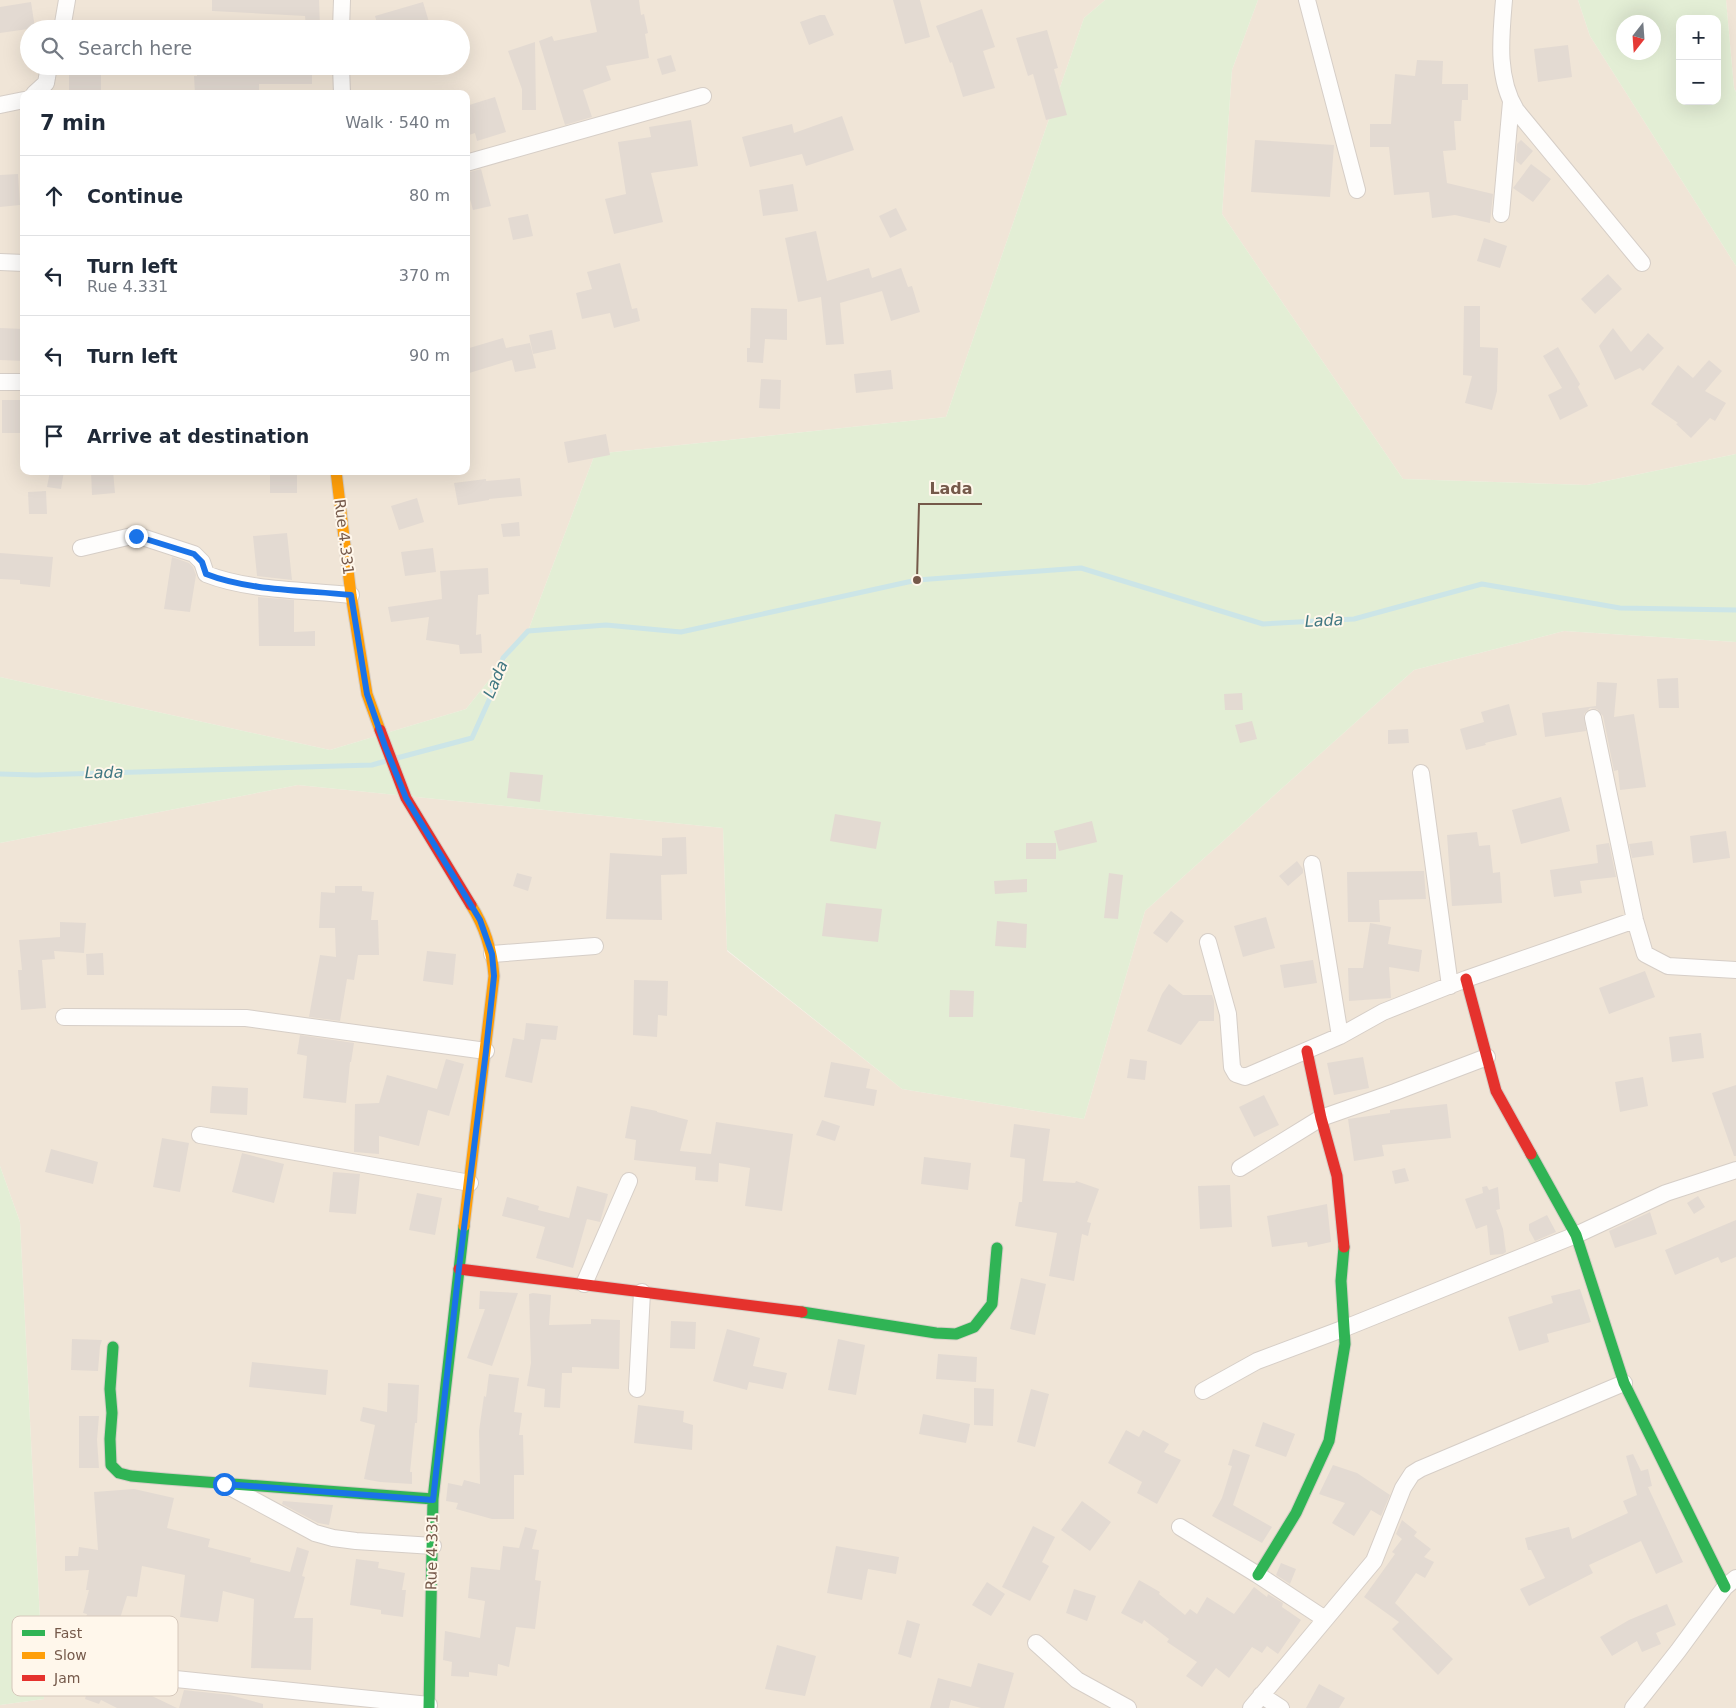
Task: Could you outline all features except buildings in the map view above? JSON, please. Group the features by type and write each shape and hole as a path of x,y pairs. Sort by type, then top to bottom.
{"street":[{"path":"64,20 67,0"},
{"path":"341,20 342,0"},
{"path":"1307,0 1358,190"},
{"path":"1504,0 1500,50 1506,86 1511,102 1522,118 1642,263"},
{"path":"38,90 46,83 47,75"},
{"path":"341,75 342,90"},
{"path":"470,163 703,96"},
{"path":"0,105 20,101"},
{"path":"1501,214 1511,102"},
{"path":"0,262 20,263"},
{"path":"0,382 20,382"},
{"name":"Rue 4.331","path":"336,475 351,595 367,694 406,798 480,920 492,954 494,976 433,1500 429,1707"},
{"path":"81,548 136,536 194,554 202,562 206,574 224,581 351,595"},
{"path":"1593,718 1635,920 1645,954 1668,966 1736,970"},
{"path":"1420,774 1450,986"},
{"path":"1312,864 1340,1036"},
{"path":"1208,942 1228,1014 1232,1067 1236,1074 1246,1077 1340,1036 1383,1012 1466,980 1635,920"},
{"path":"492,954 595,946"},
{"path":"1466,980 1496,1090 1576,1235 1624,1383 1731,1583 1632,1708"},
{"path":"64,1017 246,1018 486,1051"},
{"path":"1258,1575 1296,1513 1329,1442 1345,1344 1346,1328 1340,1281 1344,1243 1337,1176 1321,1118 1307,1051"},
{"path":"1240,1168 1321,1118 1487,1057"},
{"path":"200,1135 470,1183"},
{"path":"1203,1391 1257,1361 1346,1328 1576,1235 1666,1193 1736,1170"},
{"path":"584,1284 629,1181"},
{"path":"459,1268 820,1314 936,1333 956,1334 974,1327 992,1304 997,1248"},
{"path":"636,1389 642,1292"},
{"path":"113,1347 110,1389 112,1413 111,1465 119,1473 131,1476 224,1484 433,1500"},
{"path":"1250,1708 1374,1560 1403,1488 1412,1474 1624,1383"},
{"path":"224,1484 315,1533 356,1541 433,1546"},
{"path":"1180,1527 1325,1618"},
{"path":"1036,1643 1078,1680 1128,1708"},
{"path":"178,1680 429,1707"},
{"path":"1261,1695 1281,1708"}],"shaded area":[{"path":"0,0 1105,0 1084,18 946,417 595,454 528,631 466,709 330,750 0,677"},
{"path":"1258,0 1578,0 1590,36 1736,266 1736,454 1587,485 1403,479 1222,214 1232,70"},
{"path":"1726,0 1736,0 1736,92 1734,88"},
{"path":"1564,631 1736,642 1736,1708 0,1708 0,1705 44,1699 44,1696 178,1696 178,1616 40,1616 20,1222 0,1166 0,843 298,785 723,828 727,951 902,1089 1084,1119 1145,911 1414,670"}],"green space":[{"path":"1105,0 1258,0 1232,70 1222,214 1403,479 1587,485 1736,454 1736,642 1564,631 1414,670 1145,911 1084,1119 902,1089 727,950 723,828 298,785 0,843 0,677 330,750 466,709 528,631 595,454 946,417 1084,18"},
{"path":"1578,0 1726,0 1734,88 1736,92 1736,266 1590,36"},
{"path":"0,1166 20,1222 40,1616 12,1616 12,1696 44,1696 44,1699 0,1705"}],"waterway":[{"name":"Lada","path":"397,758 472,738 490,698 503,658 528,631 606,625 681,632 917,580 1081,568 1263,624 1354,619 1482,584 1620,608 1736,610"},
{"name":"Lada","path":"0,774 36,775 372,765 386,761"}],"traffic: fast":[{"path":"1531,1154 1576,1235 1624,1383 1725,1587"},
{"path":"429,1708 433,1499 464,1226"},
{"path":"1258,1575 1296,1513 1329,1441 1345,1344 1341,1281 1344,1247"},
{"path":"802,1312 936,1333 956,1334 974,1327 992,1304 997,1248"},
{"path":"113,1347 110,1389 112,1413 111,1465 119,1473 166,1479 433,1499"}],"traffic: slow":[{"path":"336,475 351,595 367,694 380,730"},
{"path":"464,1226 494,976 492,957 487,939 471,905"}],"traffic: jam":[{"path":"380,730 406,798 471,905"},
{"path":"1466,979 1496,1091 1531,1154"},
{"path":"1307,1051 1321,1118 1337,1176 1344,1247"},
{"path":"459,1269 802,1312"}],"place":[{"name":"Lada","path":"917,580"}],"route":[{"path":"136,536 194,554 202,562 206,574 224,581 351,595 367,694 385,746 406,798 480,920 492,954 494,976 486,1051 433,1500 224,1484"}]}
